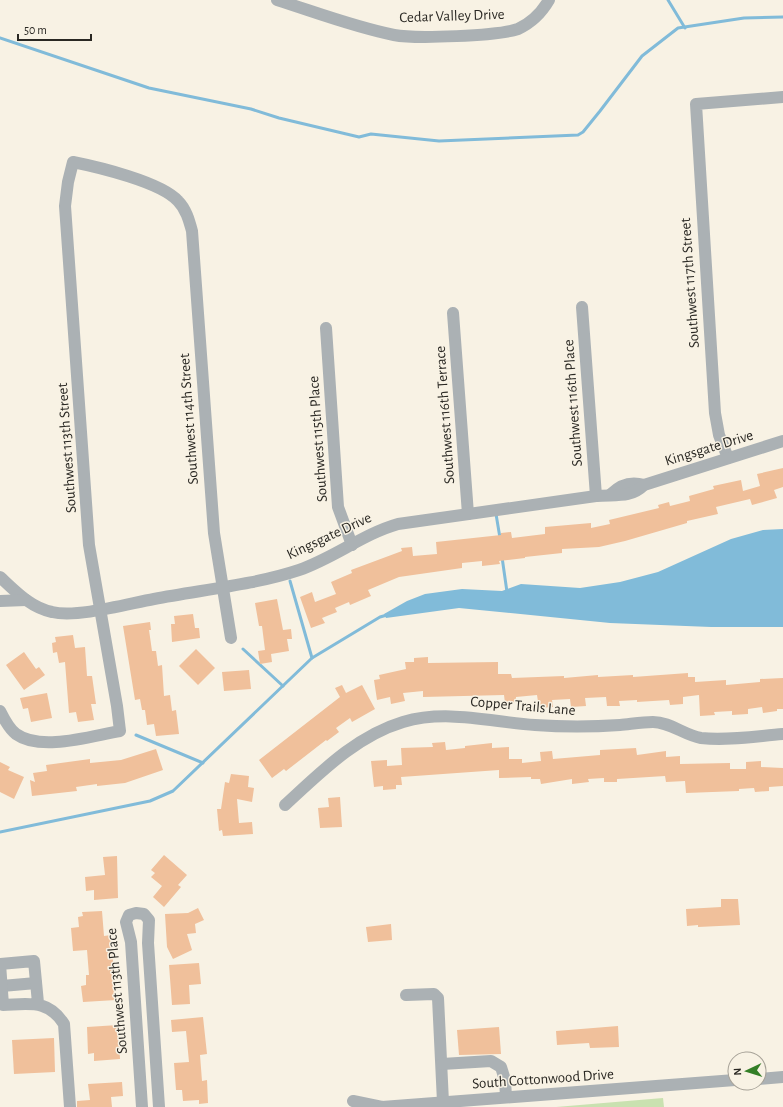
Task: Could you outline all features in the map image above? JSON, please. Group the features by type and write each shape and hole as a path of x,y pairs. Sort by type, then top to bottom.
{"street":[{"name":"Cedar Valley Drive","path":"277,0 376,30 414,37 494,33 518,29 534,18 549,0"},
{"name":"Southwest 117th Street","path":"728,458 719,435 715,412 696,104 783,97"},
{"name":"Southwest 114th Street","path":"73,162 93,166 156,187 178,201 187,215 192,231 212,509 222,586 231,638"},
{"name":"Southwest 113th Street","path":"0,711 16,734 32,741 54,742 120,731 90,545 66,219 66,199 73,162"},
{"name":"Southwest 116th Place","path":"582,307 596,496"},
{"name":"Southwest 116th Terrace","path":"453,313 468,514"},
{"name":"Southwest 115th Place","path":"326,328 337,497 340,515 352,545"},
{"name":"Kingsgate Drive","path":"0,577 26,600 52,612 64,613 100,609 299,570 380,530 398,524 611,494 617,487 635,482 644,485 783,441"},
{"path":"0,601 26,600"},
{"name":"Copper Trails Lane","path":"285,805 340,757 359,743 392,726 422,718 465,717 512,724 587,727 653,722 669,725 687,734 702,738 783,734"},
{"name":"Southwest 113th Place","path":"142,1107 131,942 126,922 130,915 136,913 144,914 149,920 148,943 159,1107"},
{"path":"38,1003 34,961 0,964 3,1005 38,1003 58,1014 64,1024 70,1107"},
{"path":"2,986 36,983"},
{"path":"406,994 434,994 438,998 443,1102"},
{"path":"442,1064 491,1061 501,1067 506,1097"},
{"path":"767,1078 783,1077"},
{"name":"South Cottonwood Drive","path":"353,1101 382,1107 727,1081"}],"green space":[{"path":"663,1098 664,1107 556,1107"}],"water":[{"path":"783,529 783,627 711,627 610,623 459,608 386,618 384,614 407,601 425,594 462,589 502,591 521,584 580,588 620,582 658,572 731,539 763,530"}],"building":[{"path":"783,468 783,487 774,490 777,498 752,505 750,499 716,507 718,514 687,521 687,523 599,547 562,549 562,553 499,561 500,564 482,566 482,561 462,563 462,568 399,577 368,590 371,596 350,605 349,602 335,608 337,612 322,618 325,623 311,628 300,597 312,592 315,602 336,594 331,582 352,573 351,570 402,551 401,548 412,547 413,556 437,554 436,542 501,535 501,533 511,532 512,538 545,534 545,527 591,523 591,528 610,524 609,520 659,508 658,505 669,502 670,506 690,501 689,496 714,489 713,486 741,480 743,491 760,486 757,474"},
{"path":"277,599 283,630 291,629 292,639 287,639 289,651 271,654 272,662 260,664 258,651 265,650 262,626 259,626 255,603"},
{"path":"193,614 195,628 199,628 200,638 172,642 171,624 175,624 174,616"},
{"path":"150,622 151,630 149,630 152,651 156,651 158,666 162,665 164,696 170,695 172,711 176,710 179,734 156,736 154,724 147,725 145,710 142,710 140,699 135,700 123,626"},
{"path":"73,635 75,648 85,647 87,676 92,676 96,704 91,704 94,720 78,722 76,712 69,713 65,662 59,663 57,652 53,653 52,643 56,642 55,637"},
{"path":"196,649 215,668 198,685 179,666"},
{"path":"24,652 36,669 39,667 45,675 24,690 6,665"},
{"path":"428,657 428,663 498,662 498,674 511,674 512,678 564,676 564,678 598,675 598,677 633,675 633,677 688,673 688,677 695,677 695,682 726,680 726,685 760,682 760,679 783,678 783,709 763,713 762,707 748,709 748,714 732,715 732,711 714,712 715,715 700,716 699,695 683,697 683,704 670,705 669,700 637,702 637,700 619,701 620,706 607,706 606,697 585,698 586,706 571,707 570,699 552,700 553,707 539,708 537,695 516,697 516,702 505,703 504,695 423,697 423,691 403,693 405,701 391,704 390,697 377,700 374,680 380,679 379,675 406,669 405,662 414,662 414,658"},
{"path":"249,670 251,689 224,691 222,672"},
{"path":"342,685 346,693 362,685 375,709 352,722 350,718 336,728 339,732 327,741 326,740 286,771 284,769 272,778 259,760 340,697 335,688"},
{"path":"47,693 52,718 31,722 28,708 23,709 20,698"},
{"path":"445,742 446,750 492,743 492,748 509,747 509,759 522,759 522,763 541,761 540,752 552,751 553,759 600,755 600,750 636,748 637,755 666,751 666,757 680,756 680,764 730,763 730,769 746,769 746,762 761,761 761,767 783,768 783,786 769,787 769,791 755,792 754,788 739,789 739,791 686,793 685,781 666,782 665,776 617,779 617,782 604,782 604,778 588,779 589,782 572,784 572,779 541,784 540,779 531,779 531,777 499,778 499,770 401,777 402,785 396,785 396,789 383,790 383,786 374,787 371,761 387,760 387,766 402,765 401,748 433,747 432,743"},
{"path":"156,749 163,770 125,783 97,786 97,784 76,787 77,791 32,796 30,780 35,782 33,773 47,771 46,765 90,759 90,763 121,760"},
{"path":"0,762 10,767 8,770 24,777 14,799 0,792"},
{"path":"231,774 249,776 248,787 254,788 252,802 237,799 239,823 252,822 253,834 223,836 222,830 219,831 217,809 221,809 225,782 229,783"},
{"path":"340,797 342,827 320,828 318,808 329,807 328,798"},
{"path":"164,855 187,875 178,885 181,887 164,907 153,897 162,886 151,877 155,873 151,870"},
{"path":"117,856 118,898 94,900 94,890 86,891 85,877 105,875 103,857"},
{"path":"721,899 738,899 740,925 698,927 698,925 687,926 686,909 721,907"},
{"path":"198,908 204,920 195,924 196,933 187,934 192,950 173,959 167,947 165,914 188,913"},
{"path":"102,911 104,936 111,935 116,1000 83,1002 81,986 86,985 86,975 89,975 87,950 73,951 71,928 79,927 78,917 83,916 82,912"},
{"path":"391,924 392,940 368,942 366,927"},
{"path":"199,963 201,984 189,985 190,1004 172,1005 169,965"},
{"path":"203,1017 207,1054 200,1055 202,1081 207,1080 208,1103 199,1104 199,1100 183,1101 182,1090 176,1090 174,1063 189,1062 186,1031 172,1032 171,1020"},
{"path":"118,1025 120,1059 94,1061 94,1053 88,1054 87,1027"},
{"path":"618,1026 619,1047 590,1048 589,1043 557,1045 556,1031"},
{"path":"499,1027 501,1054 459,1055 457,1030"},
{"path":"54,1038 55,1072 14,1074 12,1040"},
{"path":"122,1082 123,1096 111,1097 112,1107 77,1107 77,1101 90,1100 88,1084"}],"waterway":[{"path":"668,0 685,28"},
{"path":"0,38 149,88 251,109 279,118 359,137 371,134 439,141 578,135 583,132 642,56 678,28 744,18 783,17"},
{"path":"496,514 500,538"},
{"path":"502,557 507,592"},
{"path":"290,581 312,658"},
{"path":"0,832 150,801 173,791 312,658 380,617 387,615"},
{"path":"243,649 283,686"},
{"path":"136,735 203,763"}]}
